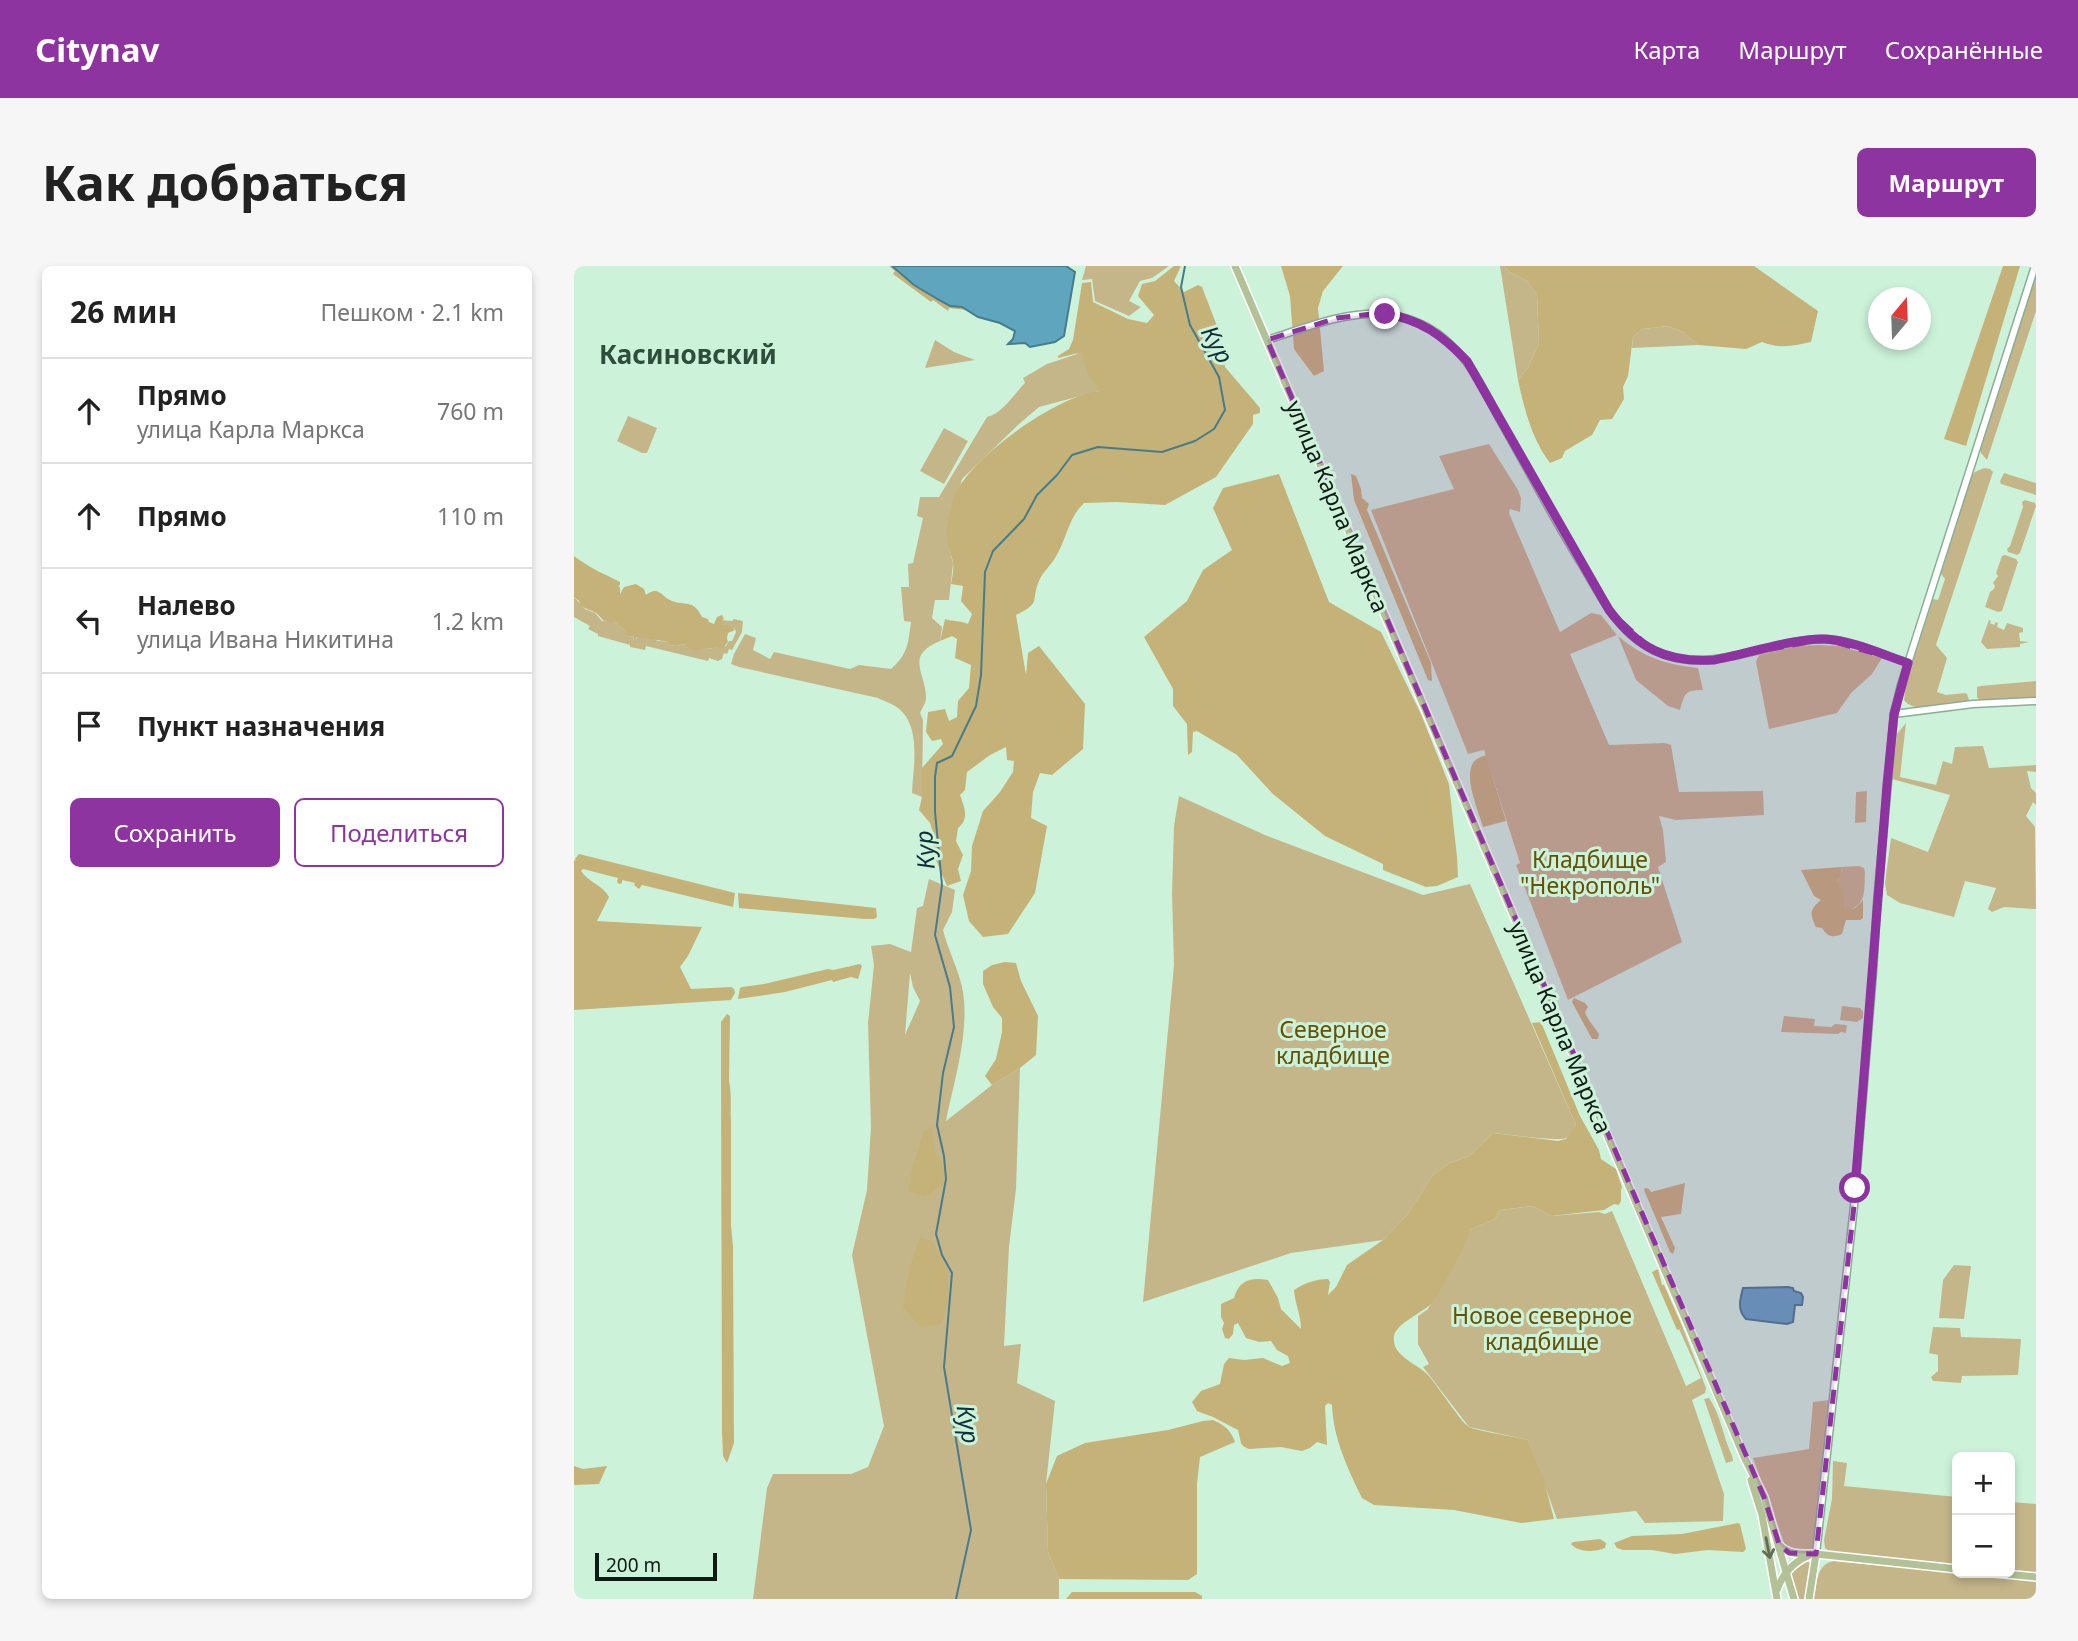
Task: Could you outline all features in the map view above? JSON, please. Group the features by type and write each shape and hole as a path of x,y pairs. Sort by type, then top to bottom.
{"main road":[{"name":"улица Карла Маркса","path":"1235,266 1745,1459 1764,1497 1794,1599"},
{"path":"1809,1599 1855,1191 1894,714 2035,266"},
{"path":"1267,340 1337,318 1372,314 1416,321 1450,343 1475,373 1578,560 1609,610 1632,636 1652,650 1686,660 1714,660 1790,643 1824,639 1853,644 1908,663"},
{"path":"1894,714 1973,704 2036,701"},
{"path":"1745,1459 1762,1515 1777,1595"},
{"path":"1779,1545 1789,1553 1952,1568"},
{"path":"1777,1595 1787,1572 1801,1559 1816,1554"},
{"path":"2015,1575 2036,1577"}],"highlighted area":[{"path":"1372,314 1416,321 1450,343 1475,373 1609,610 1652,650 1686,660 1714,660 1824,639 1908,663 1893,728 1854,1206 1816,1554 1789,1553 1779,1544 1764,1497 1267,340 1337,318"}],"green space":[{"path":"1086,266 1169,266 1152,278 1140,281 1129,301 1141,307 1129,316 1095,301 1092,279 1082,280"},
{"path":"1500,266 1505,266 1508,271 1527,281 1537,295 1539,343 1528,368 1518,380"},
{"path":"2036,273 2036,311 1987,460 1981,453 1980,445"},
{"path":"1668,326 1683,332 1698,345 1632,348 1633,337 1642,329"},
{"path":"1086,328 1110,388 1039,407 962,479 947,536 953,564 949,600 935,600 932,618 942,627 940,641 929,647 920,659 926,698 920,713 923,720 922,797 912,793 913,736 906,716 898,708 878,698 739,667 731,664 734,654 745,634 756,638 753,650 770,659 774,652 850,669 859,665 891,669 897,664 909,637 911,622 904,621 901,587 909,587 908,564 913,563 923,518 917,516 920,497 939,497 987,417 1008,403 1025,383 1023,378 1047,364 1077,354"},
{"path":"935,340 954,352 975,360 925,368"},
{"path":"628,416 657,428 647,453 617,441"},
{"path":"944,428 968,441 944,484 920,471"},
{"name":"Кладбище \"Некрополь\"","path":"1489,444 1518,490 1521,498 1520,512 1510,509 1509,513 1560,632 1591,613 1601,615 1617,635 1570,654 1609,745 1671,745 1679,792 1763,791 1764,815 1676,820 1659,816 1666,862 1658,867 1682,942 1568,1000 1516,865 1520,863 1484,750 1468,754 1371,510 1454,489 1439,456"},
{"path":"1984,468 1993,472 1936,645 1947,658 1937,692 1946,695 1965,693 1969,700 1965,703 1916,707 1904,700 1906,683 1933,599 1938,600 1945,579 1941,574 1972,475"},
{"path":"2004,473 2036,483 2036,495 2001,484"},
{"path":"2025,500 2035,503 2036,506 2017,555 2007,549 2023,507 2022,502"},
{"path":"2002,556 2018,562 2002,611 1998,612 1985,607 1995,586 1993,583 1998,576 1996,573"},
{"path":"574,597 602,621 615,622 629,637 634,636 633,642 639,636 670,642 670,645 685,644 694,649 726,646 736,632 735,629 722,624 722,620 743,621 742,632 732,650 729,649 718,661 646,646 645,650 630,647 598,636 588,629 590,626 574,617"},
{"path":"1989,620 1994,625 1998,623 1997,627 2004,630 2007,623 2023,628 2023,632 2019,633 2020,641 2029,642 2020,644 2020,647 1987,649 1981,642"},
{"path":"1618,636 1655,659 1698,668 1703,690 1687,694 1680,710 1668,706 1636,680"},
{"path":"1798,646 1839,646 1882,658 1872,674 1851,693 1837,713 1769,729 1756,662 1759,655"},
{"path":"2036,681 2036,699 1980,701 1977,697 1977,687 1980,686"},
{"path":"1906,723 1900,777 1936,785 1943,761 1952,764 1955,747 1983,746 1989,768 2036,765 2036,772 2027,771 2031,788 2036,793 2036,805 2033,802 2026,816 2035,827 2036,909 2004,907 1992,912 1988,909 1996,888 1965,881 1954,917 1900,903 1887,895 1885,883 1891,838 1928,852 1950,795 1892,779 1897,734"},
{"path":"1867,791 1866,822 1855,823 1856,792"},
{"name":"Северное кладбище","path":"1179,796 1265,835 1423,895 1470,884 1576,1125 1570,1134 1566,1138 1554,1139 1493,1133 1469,1156 1450,1163 1433,1175 1407,1215 1383,1240 1291,1253 1143,1302 1174,965 1174,826"},
{"path":"1841,867 1864,868 1865,872 1863,897 1857,905 1845,912 1837,881 1842,875"},
{"path":"929,879 955,890 952,912 943,930 962,987 964,1020 946,1121 992,1085 1020,1068 1016,1189 1009,1247 1004,1346 1021,1344 1017,1383 1055,1401 1046,1484 1048,1552 1059,1579 1059,1599 753,1599 767,1488 773,1474 851,1474 868,1467 884,1426 852,1255 867,1190 871,1127 868,1023 874,965 871,946 890,944 911,952 917,908 923,906","holes":["910,973 920,1001 905,1035"]},
{"path":"1842,1006 1860,1008 1863,1018 1857,1022 1840,1020"},
{"path":"1784,1016 1815,1019 1814,1026 1847,1025 1846,1033 1781,1032"},
{"name":"Новое северное кладбище","path":"1533,1206 1551,1216 1599,1212 1605,1214 1612,1211 1686,1386 1701,1378 1679,1329 1683,1328 1706,1388 1705,1393 1692,1400 1724,1494 1723,1521 1645,1523 1636,1511 1557,1519 1528,1440 1469,1427 1423,1367 1429,1364 1418,1344 1418,1316 1428,1309 1471,1229 1495,1219 1500,1210"},
{"path":"1954,1265 1971,1266 1964,1319 1939,1318 1943,1280"},
{"path":"1933,1327 1960,1328 1961,1337 2021,1339 2018,1375 1962,1376 1961,1383 1933,1381 1931,1377 1938,1371 1938,1355 1929,1353"},
{"path":"1709,1398 1718,1415 1733,1461 1726,1463 1704,1399"},
{"path":"1830,1400 1822,1497 1814,1549 1805,1552 1786,1548 1753,1458 1809,1449 1813,1402"},
{"path":"1833,1461 1847,1463 1844,1486 1952,1497 1952,1566 1832,1554 1825,1548 1824,1540 1832,1499"},
{"path":"2015,1502 2036,1504 2036,1575 2015,1573"},
{"path":"1806,1561 1811,1563 1811,1574 1805,1599 1798,1599 1791,1572"},
{"path":"1834,1561 1952,1573 1952,1578 2036,1581 2036,1599 1814,1599 1821,1570"}],"shaded area":[{"path":"889,266 898,269 914,285 939,300 965,310 949,308 948,311 933,300 931,302 893,274 895,271"},
{"path":"1174,266 1181,266 1174,281 1184,292 1198,285 1202,287 1217,326 1225,367 1260,408 1260,413 1253,415 1253,424 1216,477 1165,505 1084,503 1074,515 1055,558 1040,578 1034,601 1016,615 1026,675 1028,653 1039,646 1085,704 1083,749 1052,775 1040,773 1033,792 1031,818 1047,826 1035,893 1008,934 983,937 969,921 963,895 971,871 972,846 983,811 1013,772 1014,761 1007,760 1006,747 967,772 965,790 960,795 965,816 958,828 956,841 963,855 958,869 961,881 947,886 933,853 935,839 930,823 919,810 922,768 943,744 941,739 932,741 926,732 928,712 945,709 949,721 957,717 958,701 969,688 971,665 955,658 957,639 952,636 940,641 945,619 968,624 972,614 961,601 963,586 951,584 953,566 947,533 953,500 961,484 975,467 1016,432 1061,404 1100,391 1087,373 1082,352 1058,358 1069,349 1073,340 1082,283 1091,282 1093,302 1128,319 1147,323 1154,315 1138,296 1142,284 1155,281"},
{"path":"1281,266 1343,266 1323,291 1318,308 1324,371 1314,376 1294,349 1290,296"},
{"path":"1505,266 1754,266 1818,311 1811,342 1792,346 1775,346 1762,342 1746,349 1698,345 1683,332 1668,326 1642,329 1633,337 1628,376 1623,387 1624,399 1612,419 1600,420 1592,435 1565,451 1562,458 1550,463 1534,434 1518,380 1528,368 1539,343 1537,295 1527,281 1508,271"},
{"path":"2003,266 2020,266 1966,446 1944,439"},
{"path":"1279,474 1329,602 1381,632 1421,714 1449,784 1458,877 1437,886 1426,887 1383,870 1383,864 1325,836 1273,794 1237,755 1197,731 1193,732 1192,752 1188,755 1187,724 1173,706 1173,689 1144,637 1187,601 1203,570 1232,550 1213,508 1223,488"},
{"path":"1351,474 1356,476 1362,498 1369,504 1367,510 1431,663 1432,681 1428,680 1354,500"},
{"path":"574,556 620,582 620,594 624,587 636,584 644,589 646,595 657,591 672,601 692,605 702,617 714,624 717,617 722,615 722,624 735,630 728,633 728,642 723,648 690,650 685,644 676,646 670,645 669,642 639,637 633,643 634,636 624,634 625,631 615,622 607,622 580,605 574,597"},
{"path":"1486,755 1506,821 1483,827 1473,796 1470,772 1474,761"},
{"path":"579,854 735,893 733,907 642,885 639,889 635,883 622,880 619,884 618,878 583,869 581,871 609,897 597,921 702,927 680,967 691,989 731,987 735,993 731,1000 574,1010 574,860 576,861"},
{"path":"1841,867 1842,875 1837,881 1843,890 1845,911 1855,908 1863,900 1863,918 1846,920 1842,934 1833,936 1816,927 1812,912 1821,900 1814,896 1801,870"},
{"path":"738,893 876,908 877,917 865,919 739,908"},
{"path":"1016,963 1021,981 1038,1016 1036,1055 992,1085 985,1076 996,1059 1002,1018 993,1007 983,984 983,971 992,965"},
{"path":"860,964 862,966 858,979 851,977 833,982 832,980 785,992 738,999 742,987"},
{"path":"1574,998 1588,1007 1585,1012 1599,1034 1598,1039 1592,1039 1572,1002"},
{"path":"727,1014 730,1016 734,1443 727,1463 723,1456 722,1433 721,1022"},
{"path":"1541,1022 1601,1159 1616,1169 1622,1187 1621,1201 1619,1205 1614,1204 1604,1210 1551,1216 1533,1206 1500,1210 1495,1219 1471,1229 1459,1257 1434,1301 1396,1331 1394,1343 1401,1354 1428,1375 1469,1427 1528,1440 1544,1481 1554,1519 1521,1523 1454,1510 1374,1505 1362,1498 1352,1476 1338,1441 1332,1405 1328,1403 1325,1406 1327,1445 1317,1442 1302,1451 1281,1447 1249,1449 1241,1443 1238,1430 1197,1411 1192,1402 1201,1391 1220,1384 1224,1364 1229,1358 1263,1358 1282,1366 1290,1363 1288,1356 1277,1350 1271,1341 1259,1342 1246,1338 1238,1323 1234,1325 1229,1339 1225,1338 1221,1304 1234,1298 1239,1287 1246,1281 1268,1280 1281,1309 1301,1329 1294,1290 1310,1282 1328,1279 1328,1295 1336,1287 1347,1265 1383,1240 1407,1215 1433,1175 1450,1163 1469,1156 1493,1133 1558,1141 1566,1139 1576,1125 1532,1023"},
{"path":"932,1126 935,1152 944,1165 943,1185 925,1196 908,1192 923,1132"},
{"path":"1685,1183 1681,1214 1661,1217 1675,1248 1673,1254 1644,1190 1649,1189 1651,1192"},
{"path":"920,1237 932,1241 948,1270 948,1300 942,1324 920,1327 903,1307 910,1266"},
{"path":"1658,1269 1662,1285 1683,1328 1677,1330 1652,1272"},
{"path":"1213,1420 1227,1429 1235,1442 1200,1457 1197,1484 1197,1574 1188,1580 1059,1579 1048,1552 1046,1484 1057,1456 1085,1443"},
{"path":"574,1466 583,1469 607,1466 599,1484 574,1485"},
{"path":"1738,1523 1746,1549 1743,1552 1708,1550 1675,1554 1652,1550 1623,1550 1617,1548 1614,1543 1632,1536 1682,1534"},
{"path":"1600,1539 1606,1543 1605,1548 1587,1551 1571,1544 1573,1542"},
{"path":"1072,1592 1195,1592 1202,1596 1202,1599 1066,1599"}],"water":[{"path":"892,266 1066,266 1075,272 1064,336 1055,342 1030,347 1025,343 1008,344 1015,331 1000,323 978,317 962,307 950,306 914,285"},
{"path":"1788,1287 1801,1293 1803,1297 1802,1305 1795,1305 1793,1322 1787,1324 1746,1319 1743,1316 1740,1304 1743,1288"}],"waterway":[{"name":"Кур","path":"956,1599 971,1530 944,1367 952,1273 942,1255 936,1234 946,1179 937,1125 943,1073 954,1027 950,987 935,935 942,885 935,812 937,763 952,756 976,706 981,675 985,572 993,551 1024,519 1037,495 1072,455 1098,447 1162,452 1195,441 1214,429 1225,410 1219,377 1190,325 1181,287 1185,266"}],"district":[{"name":"Касиновский","path":"688,354"}],"route":[{"path":"1385,314 1416,321 1430,328 1450,343 1467,361 1578,560 1622,628 1642,644 1665,655 1700,661 1824,639 1853,644 1908,663 1894,714 1855,1188"}]}
